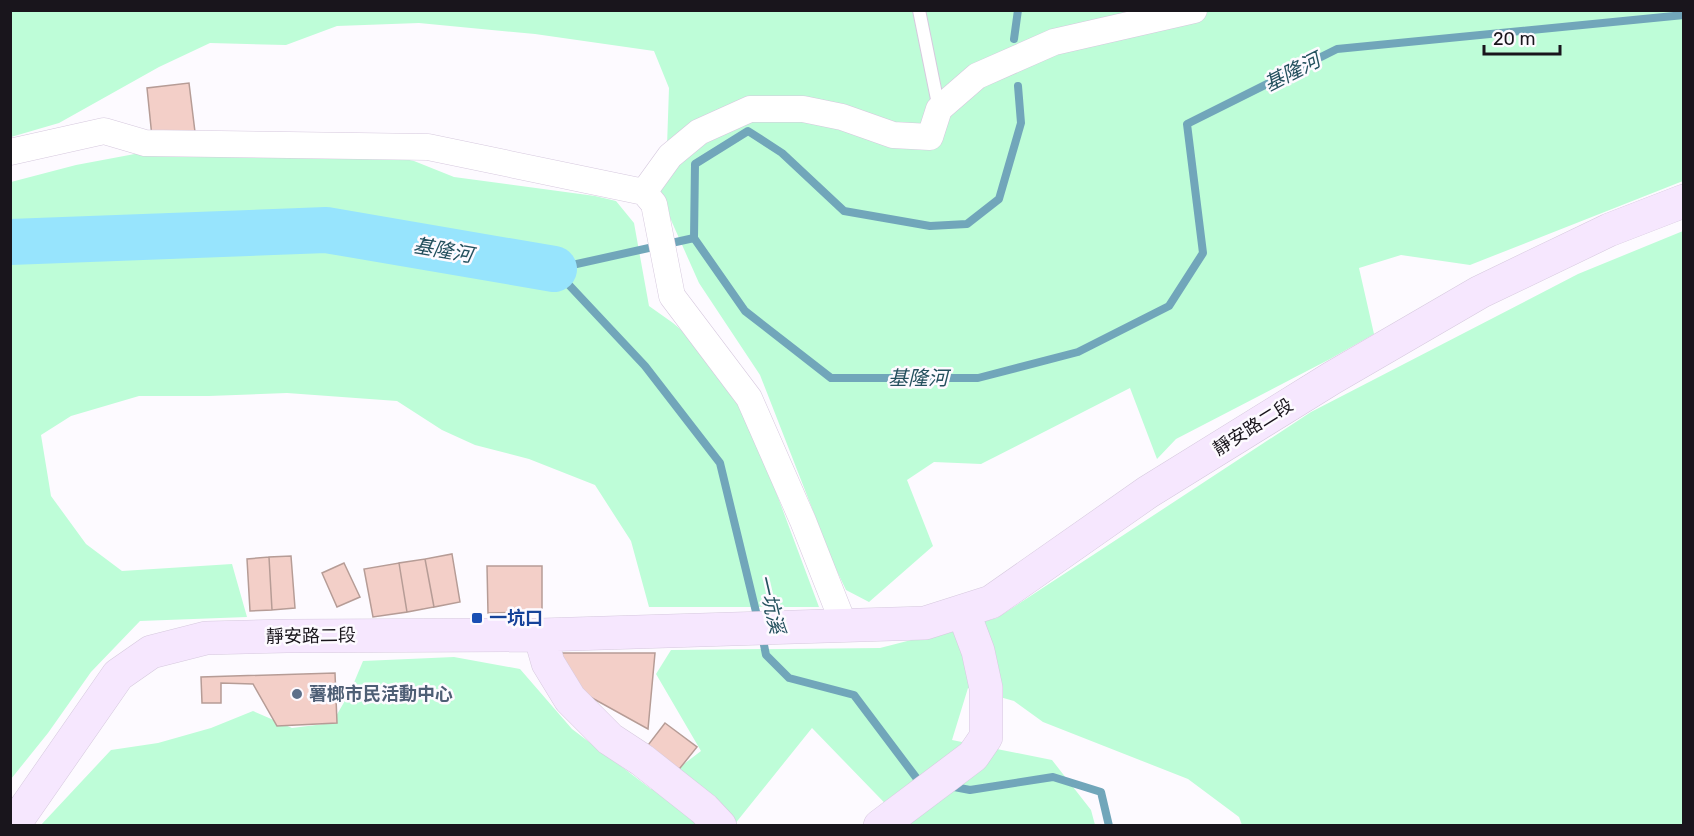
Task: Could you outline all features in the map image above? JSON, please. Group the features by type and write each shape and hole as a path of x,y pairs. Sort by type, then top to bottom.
{"main road":[{"name":"靜安路二段","path":"13,825 118,675 151,652 206,639 298,636 540,635 925,623 991,602 1148,492 1332,378 1480,292 1609,230 1683,201"},
{"path":"884,823 973,756 986,737 986,688 978,651 963,611"},
{"path":"540,635 548,663 570,699 610,739 642,760 704,809 720,825"}],"street":[{"path":"833,626 803,521 749,398 672,296 649,198 670,156 699,132 750,109 803,109 842,117 893,135 930,136 939,109 977,76 1054,42 1194,10"},
{"path":"10,152 104,131 146,143 428,147 649,198"}],"lane":[{"path":"919,10 939,109"}],"green space":[{"path":"10,11 1683,11 1683,181 1470,265 1401,255 1359,268 1374,334 1176,439 1157,459 1130,388 981,464 934,462 907,480 933,546 869,602 846,590 760,375 699,283 667,211 659,187 667,146 669,88 654,51 535,34 419,23 337,26 286,45 210,43 159,67 59,123 11,137"},
{"path":"140,153 378,153 414,161 454,177 595,196 616,201 634,223 649,306 697,343 742,401 819,607 649,607 631,541 595,485 529,459 475,445 442,430 397,401 287,393 139,396 71,416 41,435 51,496 86,544 122,571 232,564 247,617 140,621 91,672 48,733 11,779 11,182 76,165"},
{"path":"1683,231 1683,825 1242,825 1239,817 1188,779 1043,722 1014,701 968,688 952,740 1052,760 1091,810 1095,825 906,825 812,728 734,825 40,826 111,750 158,743 211,728 253,711 292,728 332,723 350,692 363,661 454,657 520,669 572,729 651,789 701,751 656,674 671,650 880,648 997,618 1311,412 1578,274"}],"building":[{"path":"189,83 195,132 152,137 147,88"},
{"path":"452,554 460,602 434,607 425,559"},
{"path":"291,556 295,608 272,610 269,557"},
{"path":"269,557 272,610 250,611 247,559"},
{"path":"425,559 434,607 407,612 399,563"},
{"path":"344,563 360,597 337,607 322,573"},
{"path":"399,563 407,612 373,617 364,569"},
{"path":"487,566 542,566 542,612 488,613"},
{"path":"556,653 655,653 648,729 556,678"},
{"name":"薯榔市民活動中心","path":"335,673 337,723 277,726 253,684 221,683 221,703 202,703 201,677"},
{"path":"665,723 697,747 676,773 645,749"}],"waterway":[{"path":"1014,39 1018,10"},
{"name":"基隆河","path":"554,269 694,238 745,311 831,378 978,378 1078,352 1169,306 1203,253 1187,124 1337,49 1684,15"},
{"path":"694,238 695,164 748,131 782,153 844,211 930,226 967,224 999,199 1021,123 1018,86"},
{"name":"基隆河","path":"10,242 326,230 554,269"},
{"name":"一坑溪","path":"554,269 645,366 720,463 758,620"},
{"name":"一坑溪","path":"762,635 766,655 789,678 854,695 918,780 925,781"},
{"name":"一坑溪","path":"949,786 970,790 1053,777 1101,792 1109,826"}],"place":[{"name":"一坑口","path":"477,618"},
{"name":"薯榔市民活動中心","path":"297,694"}]}
